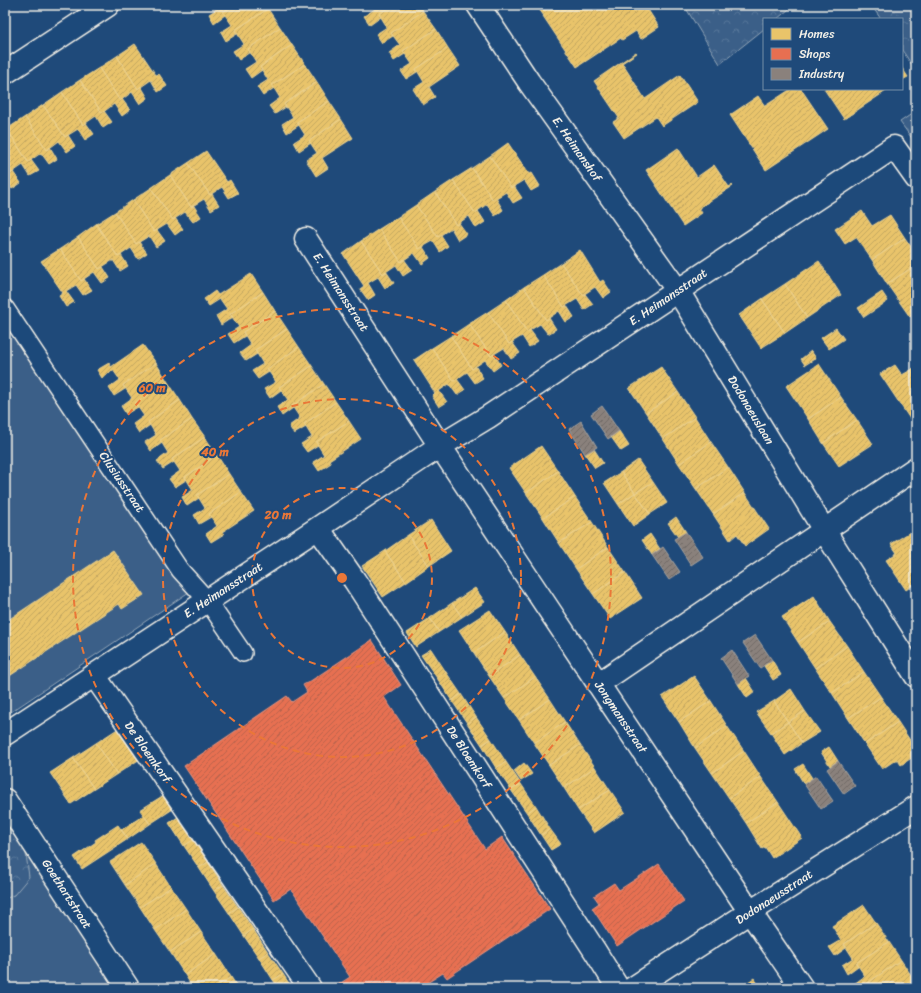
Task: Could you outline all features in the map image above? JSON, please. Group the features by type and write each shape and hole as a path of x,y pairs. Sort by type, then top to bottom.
{"street":[{"path":"5,73 108,5"},
{"name":"E. Heimanshof","path":"478,5 530,82 678,291"},
{"name":"E. Heimansstraat","path":"5,734 440,446 488,418 894,147 916,178"},
{"name":"E. Heimansstraat","path":"306,239 440,446"},
{"name":"Dodonaeuslaan","path":"678,291 824,530 916,676"},
{"name":"Jongmansstraat","path":"440,446 802,988"},
{"path":"598,684 916,468"},
{"name":"De Bloemkorf","path":"318,528 355,581 595,950 618,988"},
{"name":"De Bloemkorf","path":"94,675 310,988"},
{"name":"Goethartstraat","path":"5,800 128,988"},
{"name":"Dodonaeusstraat","path":"633,988 916,806"}],"lane":[{"name":"Clusiusstraat","path":"5,308 180,570 207,600 243,653"}],"green space":[{"path":"684,5 794,5 778,18 763,18 763,30 720,64"},
{"path":"871,5 916,5 916,71 903,52 903,18 880,18"},
{"path":"916,111 916,144 900,122"},
{"path":"5,300 189,592 5,716"},
{"path":"5,817 121,988 5,988"},
{"path":"5,817 25,846 29,877 14,895 5,899"}],"building: Homes":[{"path":"219,5 233,5 223,12 225,15 214,23 209,14 220,7"},
{"path":"233,5 265,5 268,9 235,30 237,34 226,41 221,32 232,25 223,12"},
{"path":"373,5 393,5 379,14 381,17 370,25 364,16 375,9"},
{"path":"393,5 420,5 423,11 391,33 393,36 382,43 376,34 387,27 379,14"},
{"path":"536,5 591,5 594,10 600,5 645,5 659,27 641,39 636,31 622,40 621,38 577,67"},
{"path":"268,9 280,27 248,49 250,52 239,60 233,51 244,44 235,30"},
{"path":"423,11 436,29 403,51 405,54 394,61 389,53 400,45 391,33"},
{"path":"280,27 292,45 260,67 262,70 251,78 245,69 256,62 248,49"},
{"path":"436,29 448,48 416,69 417,72 406,79 401,71 412,64 403,51"},
{"path":"135,44 156,75 159,74 167,86 158,92 151,80 138,89 117,56"},
{"path":"292,45 305,64 272,85 274,88 263,96 257,87 268,80 260,67"},
{"path":"448,48 460,66 429,87 435,97 423,105 413,89 424,82 416,69"},
{"path":"636,52 637,53 622,63 645,99 680,75 698,102 662,126 656,117 624,138 613,122 619,118 594,81"},
{"path":"117,56 138,89 141,86 148,98 140,104 132,92 120,101 99,68"},
{"path":"305,64 317,82 284,104 286,107 275,114 269,106 280,98 272,85"},
{"path":"99,68 120,101 122,99 130,110 122,116 114,104 102,113 80,80"},
{"path":"903,70 908,77 903,80"},
{"path":"80,80 102,113 104,111 112,122 103,128 96,116 83,125 62,92"},
{"path":"317,82 329,101 297,122 299,125 287,133 282,124 293,117 284,104"},
{"path":"789,90 802,90 828,129 766,170 730,115 758,96 765,106"},
{"path":"825,90 888,90 844,119"},
{"path":"62,92 83,125 86,123 94,134 85,140 78,129 65,137 43,105"},
{"path":"329,101 341,119 309,141 311,143 299,151 294,142 305,135 297,122"},
{"path":"43,105 65,137 68,135 75,146 67,152 59,141 47,150 25,117"},
{"path":"25,117 47,150 50,147 57,159 49,164 41,153 28,162 7,129"},
{"path":"341,119 353,138 322,158 328,168 316,176 306,160 317,153 309,141"},
{"path":"7,129 28,162 31,160 39,171 30,176 23,165 10,174 5,167 5,130"},
{"path":"508,143 529,174 532,173 540,186 531,191 524,180 511,188 490,156"},
{"path":"678,148 697,177 714,165 729,187 732,185 733,186 699,208 702,213 683,226 646,170"},
{"path":"206,151 227,182 230,180 238,193 229,198 222,187 210,195 188,163"},
{"path":"490,156 511,188 514,186 522,198 513,203 506,192 493,200 472,168"},
{"path":"188,163 210,195 212,194 219,205 211,210 204,199 191,207 170,175"},
{"path":"5,167 10,174 13,172 21,183 12,189 5,178"},
{"path":"472,168 493,200 496,198 503,210 495,216 487,204 475,213 453,180"},
{"path":"170,175 191,207 194,206 201,217 193,222 185,212 173,220 151,188"},
{"path":"453,180 475,213 478,211 485,222 476,228 469,216 456,225 435,192"},
{"path":"151,188 173,220 175,218 183,229 175,235 167,224 154,232 133,200"},
{"path":"435,192 456,225 459,223 467,234 458,240 451,228 438,237 416,205"},
{"path":"133,200 154,232 157,230 165,241 156,247 149,236 136,244 115,212"},
{"path":"416,205 438,237 441,235 448,246 440,252 433,241 419,249 398,217"},
{"path":"862,211 872,226 890,215 905,238 872,260 856,237 845,244 835,229"},
{"path":"115,212 136,244 139,242 147,253 138,259 131,248 118,257 96,224"},
{"path":"398,217 419,249 423,247 430,258 422,264 414,253 401,262 379,229"},
{"path":"96,224 118,257 121,255 128,266 120,271 113,260 99,269 78,237"},
{"path":"379,229 401,262 404,259 412,270 403,276 396,265 383,274 361,241"},
{"path":"78,237 99,269 103,267 110,278 102,283 94,272 81,281 60,249"},
{"path":"905,238 916,254 916,265 887,284 872,260"},
{"path":"361,241 383,274 386,271 394,283 385,288 378,277 368,283 375,295 368,300 360,289 364,286 343,254"},
{"path":"60,249 81,281 84,279 92,290 83,295 76,285 66,291 74,302 66,307 59,296 63,293 41,261"},
{"path":"580,250 600,282 603,280 611,292 603,298 595,287 583,295 561,263"},
{"path":"819,261 841,295 807,318 785,284"},
{"path":"561,263 583,295 585,294 593,304 584,310 577,299 564,307 543,275"},
{"path":"916,265 916,313 910,317 887,284"},
{"path":"251,274 263,292 230,314 233,317 221,325 216,316 227,309 220,299 209,306 204,299 215,291 218,295"},
{"path":"543,275 564,307 567,306 574,317 566,322 559,311 546,320 524,287"},
{"path":"785,284 807,318 785,333 762,299"},
{"path":"524,287 546,320 549,318 556,329 548,334 540,324 527,332 506,300"},
{"path":"263,292 275,311 243,332 245,336 234,343 228,334 239,327 230,314"},
{"path":"882,292 888,301 864,317 858,308"},
{"path":"762,299 785,333 761,348 739,315"},
{"path":"506,300 527,332 530,330 538,341 529,347 522,336 509,344 488,312"},
{"path":"275,311 287,329 255,350 257,354 246,361 240,353 251,345 243,332"},
{"path":"488,312 509,344 512,342 520,353 511,359 504,348 491,356 469,324"},
{"path":"469,324 491,356 494,354 501,365 493,371 485,360 472,369 451,336"},
{"path":"836,328 844,339 829,349 821,338"},
{"path":"287,329 299,347 267,369 269,372 258,379 252,371 263,364 255,350"},
{"path":"451,336 472,369 476,367 483,378 475,383 467,372 454,381 432,348"},
{"path":"143,345 156,363 123,385 125,389 114,396 109,388 120,380 113,370 102,378 97,370 109,363 111,367"},
{"path":"299,347 312,366 279,387 281,390 270,398 264,389 276,382 267,369"},
{"path":"432,348 454,381 457,379 465,390 457,395 449,384 439,391 447,402 439,407 432,396 435,393 414,360"},
{"path":"811,351 816,358 805,365 801,359"},
{"path":"156,363 168,382 135,403 138,407 126,414 121,406 132,398 123,385"},
{"path":"819,364 841,397 808,419 786,386"},
{"path":"895,365 902,375 911,370 916,377 916,415 910,419 880,374"},
{"path":"312,366 324,384 292,406 293,408 282,416 277,407 288,400 279,387"},
{"path":"916,366 916,377 911,370"},
{"path":"661,367 678,392 646,413 629,388"},
{"path":"168,382 180,400 148,422 150,425 139,433 133,424 144,416 135,403"},
{"path":"324,384 336,402 304,424 306,427 294,434 289,426 300,418 292,406"},
{"path":"678,392 695,417 663,439 646,413"},
{"path":"841,397 857,420 823,443 808,419"},
{"path":"180,400 192,419 160,440 162,443 151,451 145,442 156,435 148,422"},
{"path":"336,402 349,421 316,442 318,445 307,452 301,444 312,437 304,424"},
{"path":"695,417 711,442 679,464 663,439"},
{"path":"192,419 205,437 172,459 174,462 163,469 157,461 168,453 160,440"},
{"path":"857,420 873,444 839,466 823,443"},
{"path":"349,421 361,439 329,460 331,463 319,471 313,462 324,455 316,442"},
{"path":"619,431 629,446 621,451 611,437"},
{"path":"205,437 217,455 185,477 186,480 175,487 169,479 180,471 172,459"},
{"path":"711,442 728,467 696,489 679,464"},
{"path":"541,446 558,471 526,493 509,468"},
{"path":"594,449 603,463 595,468 585,454"},
{"path":"217,455 229,474 197,495 199,498 187,506 182,497 193,490 185,477"},
{"path":"638,460 653,482 635,493 621,472"},
{"path":"728,467 745,493 713,514 696,489"},
{"path":"558,471 575,497 543,518 526,493"},
{"path":"621,472 635,493 618,504 604,483"},
{"path":"229,474 241,492 209,514 211,517 199,524 194,515 205,508 197,495"},
{"path":"653,482 667,503 650,514 635,493"},
{"path":"241,492 254,511 222,532 224,534 211,542 206,534 217,526 209,514"},
{"path":"635,493 650,514 633,526 618,504"},
{"path":"745,493 769,529 745,546 737,534 730,540 713,514"},
{"path":"575,497 592,522 559,543 543,518"},
{"path":"676,517 686,532 678,537 668,523"},
{"path":"431,520 451,551 429,566 408,535"},
{"path":"592,522 608,547 576,569 559,543"},
{"path":"915,529 916,583 906,590 886,560 897,553 891,544"},
{"path":"650,534 660,549 652,555 642,540"},
{"path":"408,535 429,566 406,582 385,551"},
{"path":"608,547 625,572 593,594 576,569"},
{"path":"113,550 144,595 122,609 119,604 5,679 5,622"},
{"path":"385,551 406,582 383,597 362,566"},
{"path":"625,572 642,598 610,619 593,594"},
{"path":"475,588 485,602 462,617 452,603"},
{"path":"814,596 830,622 798,642 782,617"},
{"path":"452,603 462,617 439,632 430,618"},
{"path":"490,610 505,632 474,653 459,630"},
{"path":"430,618 439,632 416,647 407,633"},
{"path":"830,622 847,646 815,668 798,642"},
{"path":"505,632 520,655 489,676 474,653"},
{"path":"847,646 864,672 832,693 815,668"},
{"path":"431,649 446,672 437,678 421,655"},
{"path":"520,655 535,677 504,698 489,676"},
{"path":"772,660 781,675 773,680 764,666"},
{"path":"446,672 461,694 452,701 437,678"},
{"path":"864,672 881,697 848,718 832,693"},
{"path":"694,676 711,701 679,722 662,697"},
{"path":"535,677 550,699 519,720 504,698"},
{"path":"746,678 755,692 747,698 738,684"},
{"path":"791,689 805,711 788,722 774,701"},
{"path":"461,694 476,717 467,723 452,701"},
{"path":"881,697 898,722 865,744 848,718"},
{"path":"550,699 565,722 534,743 519,720"},
{"path":"711,701 727,726 695,748 679,722"},
{"path":"774,701 788,722 771,733 756,712"},
{"path":"805,711 820,732 802,743 788,722"},
{"path":"476,717 491,739 482,745 467,723"},
{"path":"565,722 580,745 549,765 534,743"},
{"path":"788,722 802,743 785,755 771,733"},
{"path":"898,722 915,748 912,749 916,755 901,765 897,759 882,769 865,744"},
{"path":"727,726 744,751 712,773 695,748"},
{"path":"119,728 140,759 117,774 96,743"},
{"path":"491,739 506,762 496,768 482,745"},
{"path":"96,743 117,774 94,789 73,758"},
{"path":"580,745 595,767 564,788 549,765"},
{"path":"829,747 838,761 830,766 821,752"},
{"path":"744,751 761,777 729,798 712,773"},
{"path":"73,758 94,789 71,804 50,773"},
{"path":"506,762 521,784 511,790 496,768"},
{"path":"524,763 532,774 521,781 514,771"},
{"path":"803,764 812,778 804,784 795,769"},
{"path":"595,767 610,790 578,810 564,788"},
{"path":"761,777 778,802 746,823 729,798"},
{"path":"521,784 536,806 527,813 511,790"},
{"path":"610,790 625,812 594,833 578,810"},
{"path":"164,795 173,809 150,824 140,810"},
{"path":"778,802 802,838 772,858 765,847 762,849 746,823"},
{"path":"536,806 550,829 541,835 527,813"},
{"path":"144,815 150,824 128,839 121,830"},
{"path":"178,817 193,840 184,846 169,823"},
{"path":"118,825 128,839 82,869 74,857 96,842 95,840"},
{"path":"550,829 561,844 551,850 541,835"},
{"path":"193,840 208,862 199,868 184,846"},
{"path":"141,842 156,864 125,885 110,862"},
{"path":"208,862 223,885 214,891 199,868"},
{"path":"156,864 171,887 140,907 125,885"},
{"path":"223,885 238,907 229,913 214,891"},
{"path":"171,887 186,909 155,930 140,907"},
{"path":"864,905 876,923 844,944 846,948 835,956 829,947 841,940 832,926"},
{"path":"238,907 253,929 244,936 229,913"},
{"path":"186,909 201,932 170,952 155,930"},
{"path":"876,923 889,942 856,963 858,966 847,974 842,965 853,958 844,944"},
{"path":"253,929 268,952 259,958 244,936"},
{"path":"201,932 216,954 185,975 170,952"},
{"path":"889,942 901,960 869,982 870,985 865,988 857,988 854,984 865,976 856,963"},
{"path":"268,952 283,974 273,980 259,958"},
{"path":"216,954 231,977 214,988 193,988 185,975"},
{"path":"901,960 913,978 899,988 873,988 869,982"},
{"path":"283,974 292,988 279,988 273,980"},
{"path":"231,977 238,988 214,988"},
{"path":"754,978 761,988 739,988"},
{"path":"913,978 916,983 916,988 899,988"}],"building: Shops":[{"path":"372,640 401,685 384,697 485,849 502,837 550,909 447,978 443,973 427,983 430,988 333,988 350,977 291,889 274,900 184,766 287,696 292,702 307,692 303,685"},
{"path":"659,864 684,901 617,946 592,908 599,903 594,896 614,883 619,890"}],"building: Industry":[{"path":"602,406 619,431 608,439 591,414"},
{"path":"581,421 597,447 585,454 569,429"},
{"path":"686,532 703,557 691,565 674,539"},
{"path":"663,547 680,572 669,580 652,555"},
{"path":"755,635 772,660 760,668 743,643"},
{"path":"732,650 749,676 738,684 721,658"},
{"path":"838,761 855,786 844,794 827,769"},
{"path":"816,776 833,801 821,809 804,784"}]}
